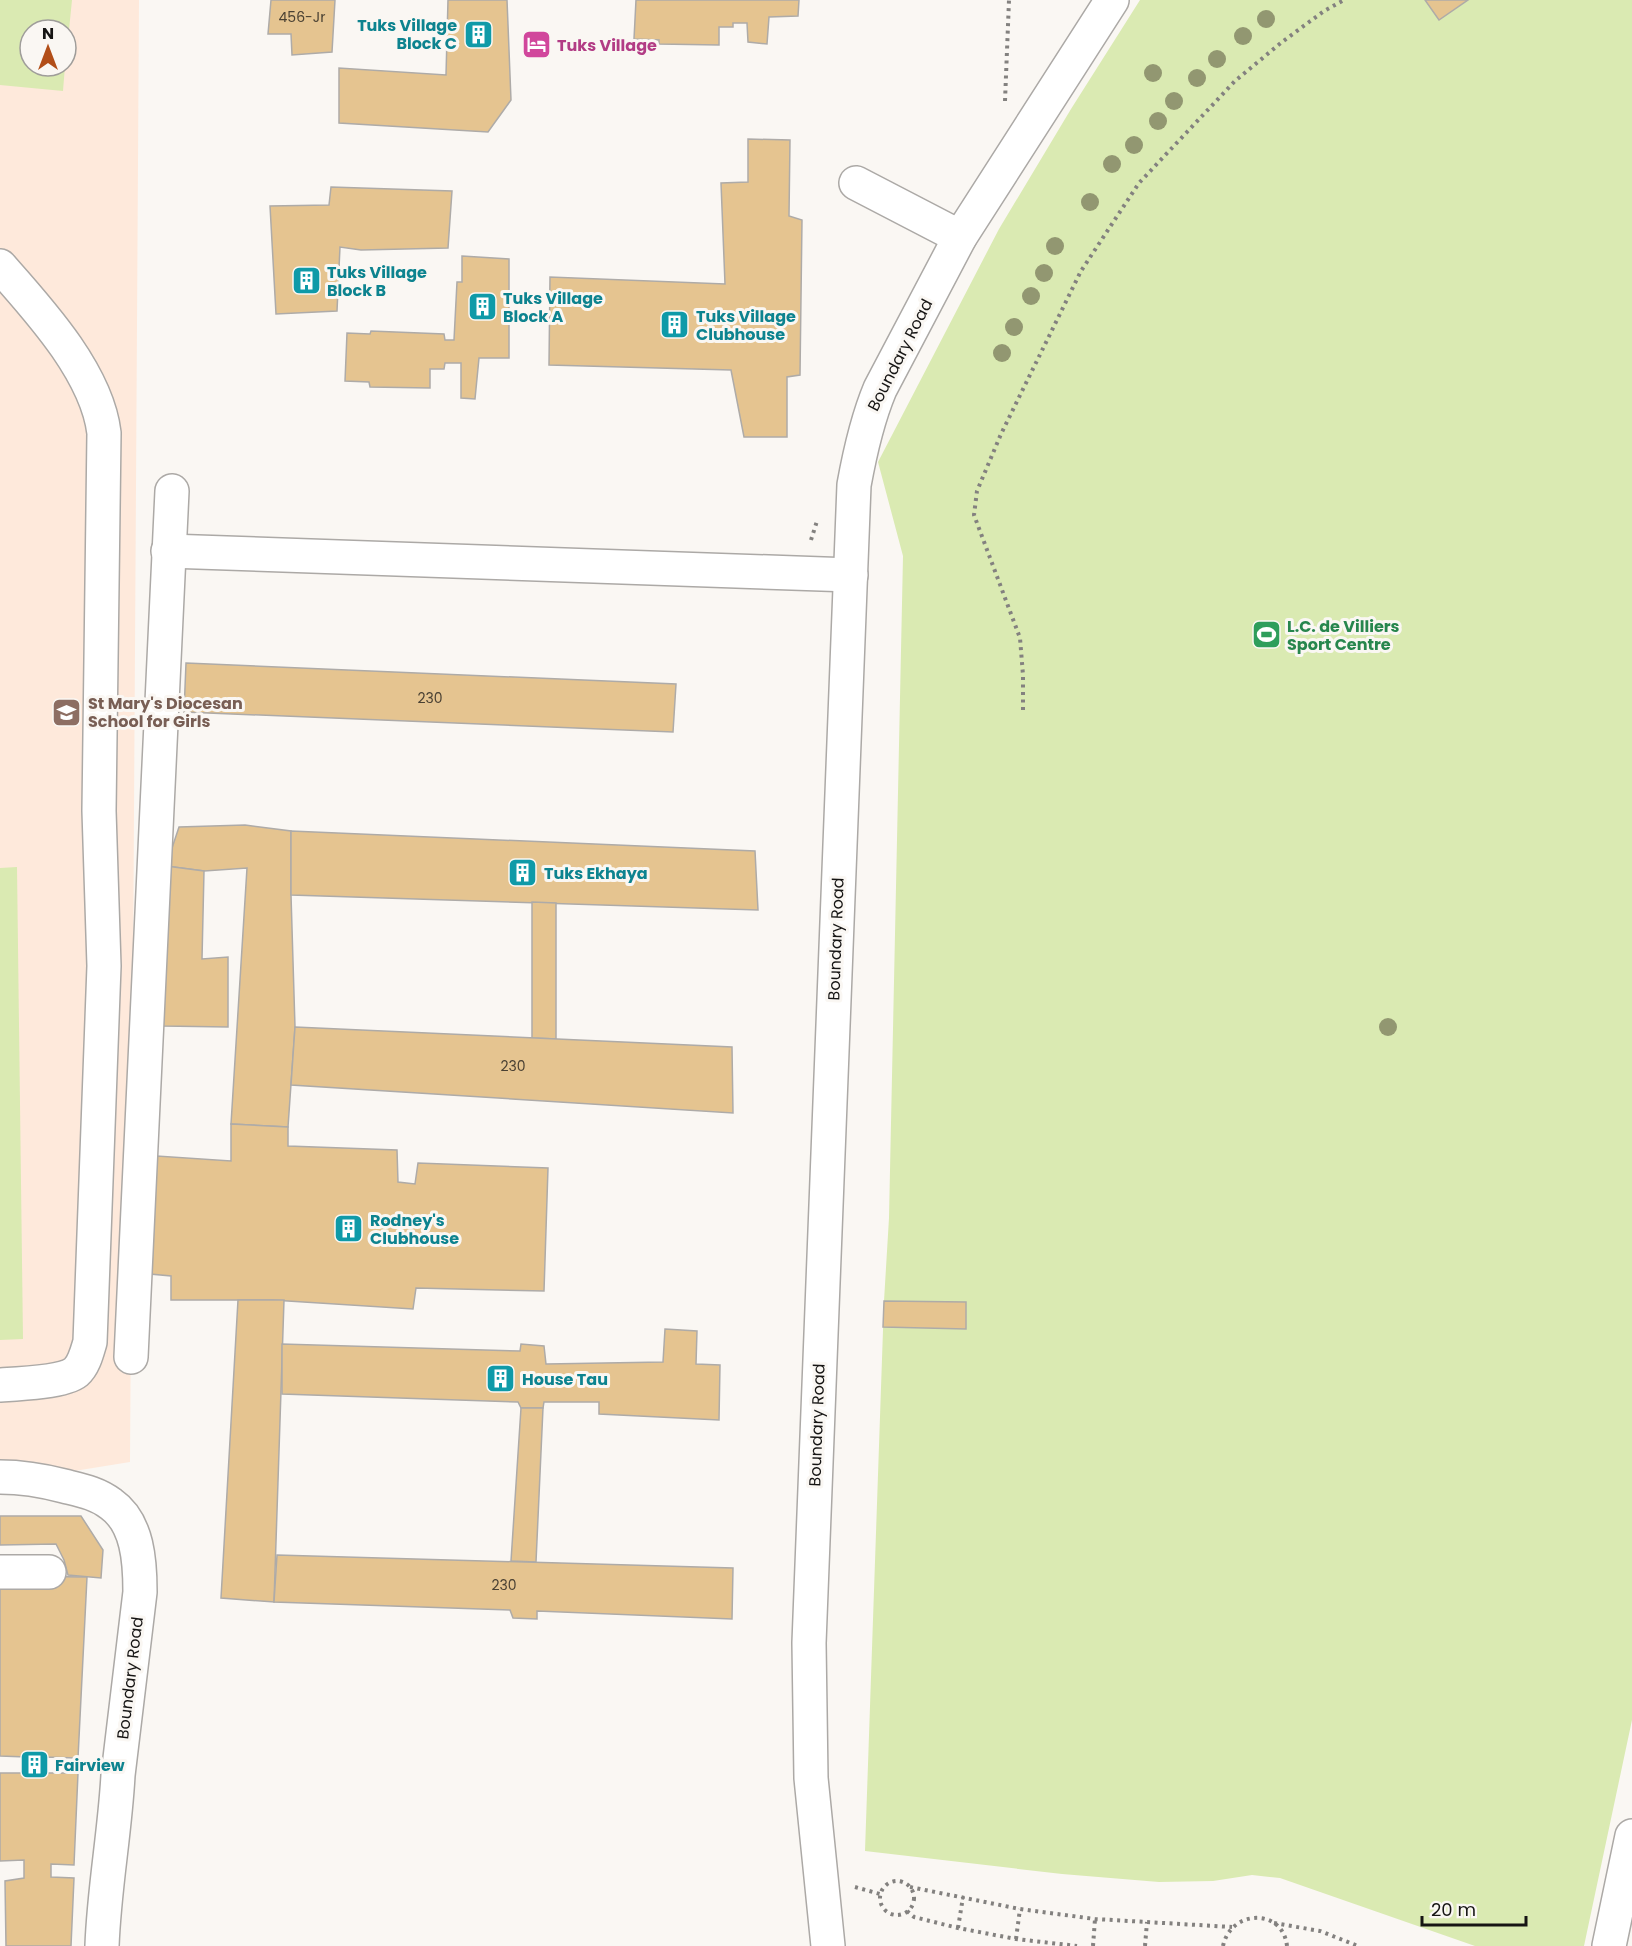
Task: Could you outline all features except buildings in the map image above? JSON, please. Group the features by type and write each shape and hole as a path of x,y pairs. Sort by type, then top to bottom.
{"street":[{"name":"Boundary Road","path":"828,1946 811,1778 809,1643 854,485 862,444 880,389 960,237 1113,0"},
{"path":"856,183 960,237"},
{"path":"0,266 30,299 85,374 102,417 104,433 99,811 104,966 90,1342 84,1360 75,1372 65,1377 31,1383 0,1385"},
{"path":"131,1357 172,491"},
{"path":"168,551 851,575"},
{"name":"Boundary Road","path":"15,1477 90,1492 112,1504 127,1522 136,1546 140,1566 140,1593 118,1775 117,1804 107,1868 102,1946"},
{"path":"0,1572 49,1572"},
{"path":"1609,1946 1632,1836"}],"path":[{"path":"1005,110 1009,0"},
{"path":"1023,711 1020,638 974,515 977,491 1000,434 1081,271 1139,183 1234,81 1324,11 1344,0"},
{"path":"910,1887 914,1899 908,1911 896,1915 889,1913 880,1903 880,1894 886,1885 898,1881 910,1887 1020,1909 1095,1919 1232,1927"},
{"path":"852,1887 880,1894"},
{"path":"958,1928 963,1897"},
{"path":"1016,1939 1020,1909"},
{"path":"908,1911 914,1917 958,1928 1016,1939 1077,1946"},
{"path":"1223,1946 1226,1935 1232,1927 1241,1920 1252,1917 1320,1931 1358,1946"},
{"path":"1093,1946 1095,1919"},
{"path":"1145,1946 1147,1922"},
{"path":"1274,1923 1282,1931 1287,1946"}],"shaded area":[{"name":"St Mary's Diocesan School for Girls","path":"0,0 139,0 130,1462 0,1483"}],"green space":[{"path":"0,0 72,0 70,18 18,18 18,78 64,78 63,91 0,85"},
{"name":"L.C. de Villiers Sport Centre","path":"1140,0 1632,0 1632,1720 1584,1946 1475,1946 1280,1878 1252,1875 1213,1881 1159,1882 1062,1874 865,1851 884,1301 889,1218 903,556 878,462 999,229"},
{"path":"17,867 23,1339 0,1340 0,868"}],"place":[{"name":"Tuks Village Block C","path":"478,34"},
{"name":"Tuks Village","path":"536,45"},
{"name":"Tuks Village Block B","path":"306,281"},
{"name":"Tuks Village Block A","path":"482,307"},
{"name":"Tuks Village Clubhouse","path":"675,325"},
{"name":"L.C. de Villiers Sport Centre","path":"1266,635"},
{"name":"St Mary's Diocesan School for Girls","path":"67,712"},
{"name":"Tuks Ekhaya","path":"523,873"},
{"name":"Rodney's Clubhouse","path":"349,1229"},
{"name":"House Tau","path":"501,1379"},
{"name":"Fairview","path":"34,1765"}]}
